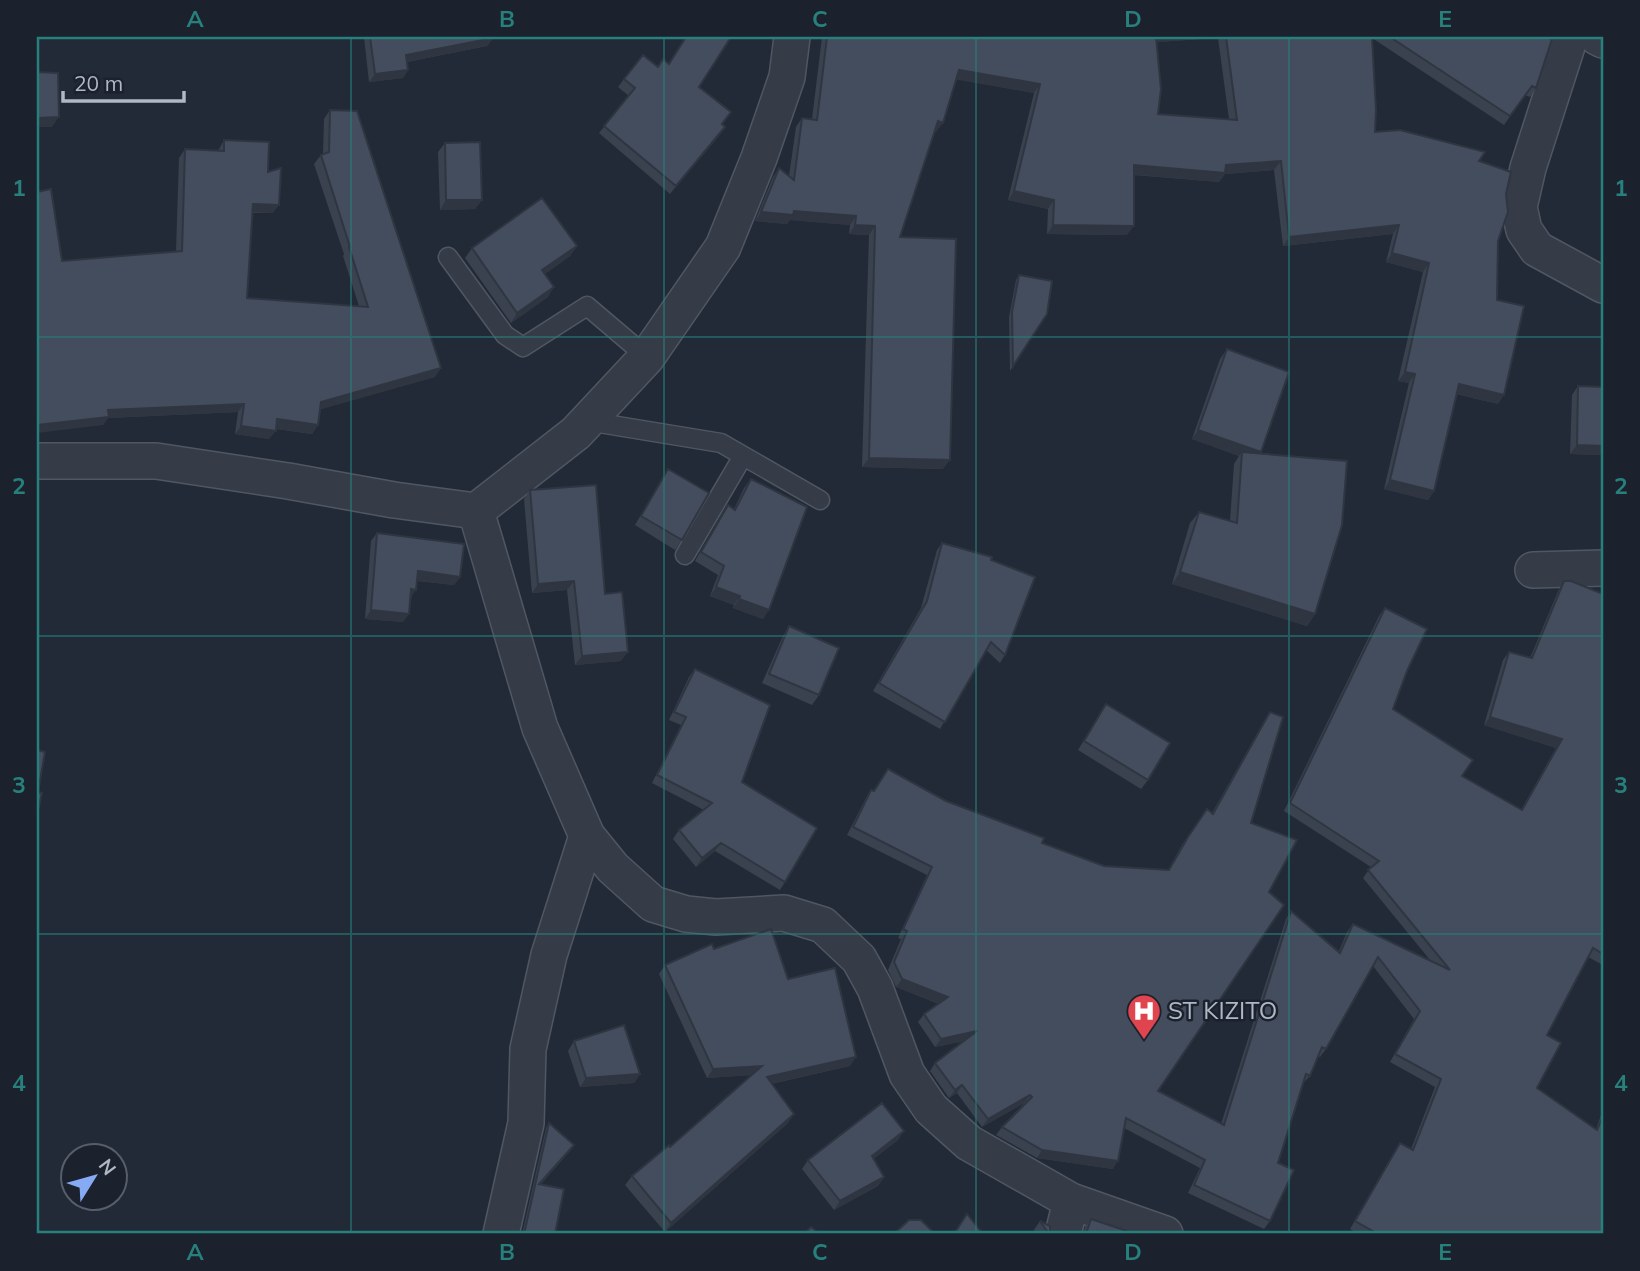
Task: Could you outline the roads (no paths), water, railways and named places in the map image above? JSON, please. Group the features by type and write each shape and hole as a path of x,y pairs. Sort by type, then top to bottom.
{"street":[{"path":"37,461 156,461 476,511 576,433 647,357 723,247 759,158 787,77 792,37"},
{"path":"1570,37 1528,168 1519,207 1524,230 1537,249 1603,285"},
{"path":"1597,37 1603,40"},
{"path":"476,511 540,728 587,836 613,868 653,904 686,914 716,917 784,913 823,925 859,959 875,988 907,1074 931,1110 968,1143 1071,1201 1165,1234"},
{"path":"1533,570 1603,568"},
{"path":"501,1234 526,1123 528,1049 549,955 587,836"},
{"path":"1063,1234 1071,1201"}],"lane":[{"path":"448,257 505,335 523,347 587,306 647,357"},
{"path":"587,421 720,443 820,500"},
{"path":"685,555 743,456"}],"place":[{"name":"ST KIZITO","path":"1144,1041"}]}
